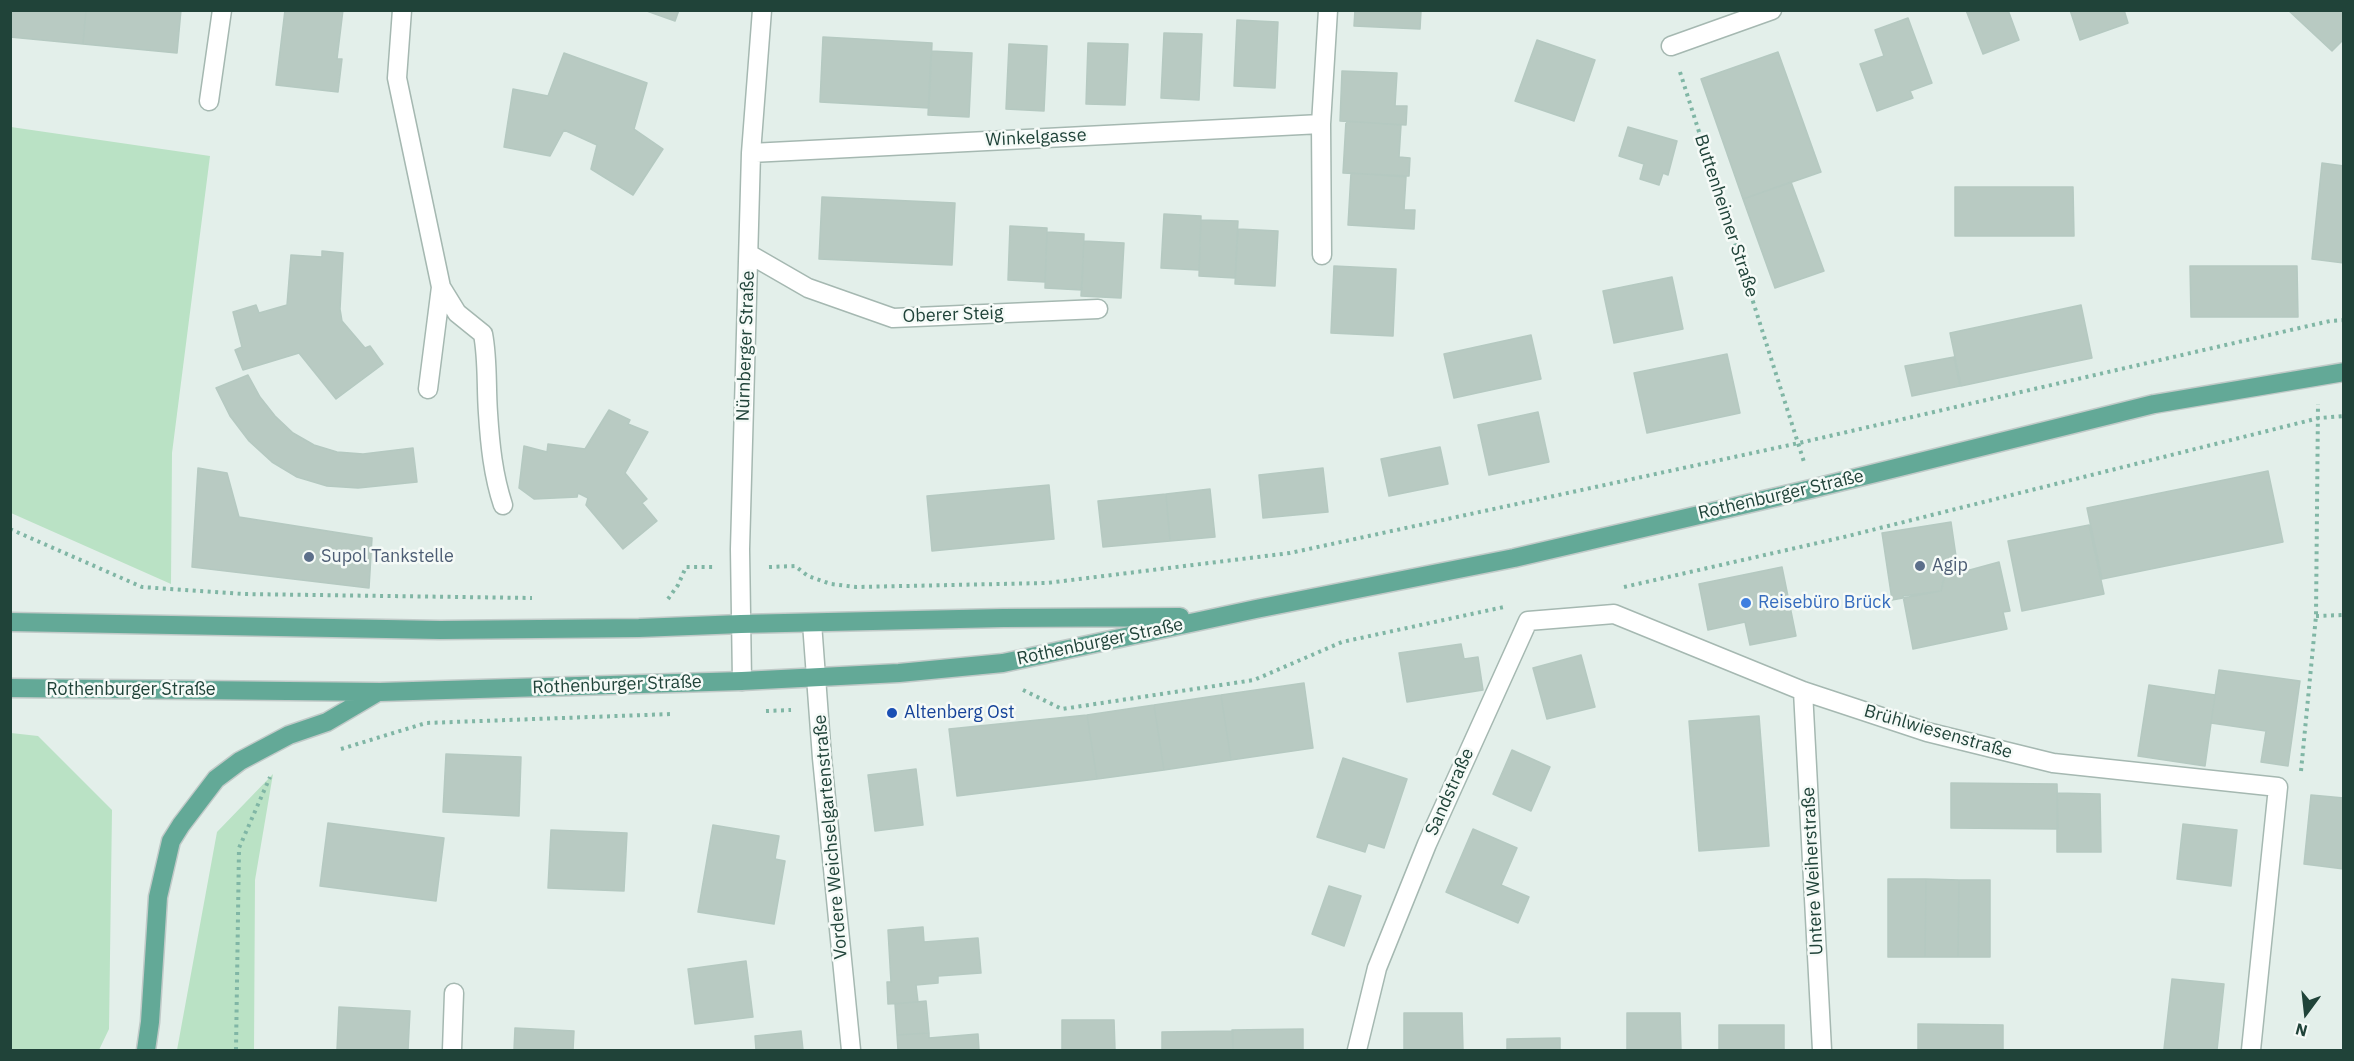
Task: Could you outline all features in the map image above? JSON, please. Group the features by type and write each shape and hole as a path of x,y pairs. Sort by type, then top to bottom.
{"main road":[{"name":"Rothenburger Straße","path":"10,688 380,692 816,678 1003,663 1514,558 1811,489 2154,404 2343,372"},
{"name":"Rothenburger Straße","path":"10,621 440,630 639,628 1003,618 1218,617"},
{"path":"146,1050 158,897 171,842 182,825 216,779 240,762 289,735 327,722 380,692"}],"street":[{"path":"209,101 222,10"},
{"path":"402,10 397,78 441,287 428,389"},
{"name":"Nürnberger Straße","path":"742,681 741,567 751,153 762,10"},
{"path":"1322,255 1321,124 1328,10"},
{"path":"1671,46 1772,10"},
{"name":"Winkelgasse","path":"751,153 1321,124"},
{"name":"Oberer Steig","path":"749,254 808,288 893,318 1098,309"},
{"path":"441,287 457,313 483,334 487,352 488,412 495,479 503,505"},
{"name":"Brühlwiesenstraße","path":"1614,614 1803,691 1927,732 2053,763 2278,787"},
{"name":"Sandstraße","path":"1357,1050 1377,968 1426,844 1528,621 1614,614"},
{"name":"Vordere Weichselgartenstraße","path":"812,623 818,709 851,1050"},
{"name":"Untere Weiherstraße","path":"1803,691 1822,1050"},
{"path":"2251,1050 2278,787"},
{"path":"452,1050 454,993"}],"path":[{"name":"Buttenheimer Straße","path":"1671,46 1799,443 1811,489"},
{"path":"662,599 670,599 686,567 795,566 808,576 831,584 856,587 1058,582 1290,553 1799,443 2330,321 2343,320"},
{"path":"2278,787 2301,776 2316,616 2318,376"},
{"path":"10,529 142,587 243,594 536,598"},
{"path":"2316,616 2343,615"},
{"path":"755,711 818,709"},
{"path":"338,750 426,723 672,714"},
{"path":"236,1050 239,848 273,770"}],"green space":[{"path":"11,127 210,156 172,453 171,584 11,513"},
{"path":"11,733 38,736 112,810 109,1029 99,1050 11,1050"},
{"path":"273,774 255,880 254,1050 177,1050 217,832"}],"building":[{"path":"10,10 86,10 83,44 10,37"},
{"path":"86,10 181,10 177,53 83,44"},
{"path":"285,10 343,10 337,59 342,59 338,92 276,85"},
{"path":"644,10 679,10 675,21"},
{"path":"1355,10 1421,11 1420,29 1354,26"},
{"path":"1966,10 2008,10 2019,40 1983,54"},
{"path":"2070,10 2124,10 2128,23 2080,40"},
{"path":"2288,10 2344,10 2344,39 2332,51"},
{"path":"1908,18 1932,83 1910,91 1913,98 1877,111 1860,64 1884,56 1875,30"},
{"path":"1237,20 1278,22 1275,88 1234,86"},
{"path":"1164,33 1202,34 1199,100 1161,98"},
{"path":"823,37 932,43 929,108 820,102"},
{"path":"1537,40 1595,60 1574,121 1515,101"},
{"path":"1088,43 1128,44 1125,105 1086,104"},
{"path":"1009,44 1047,46 1044,111 1006,109"},
{"path":"931,51 972,53 969,117 928,115"},
{"path":"1778,52 1821,172 1743,199 1701,79"},
{"path":"564,53 647,83 634,129 663,149 633,195 591,169 597,145 564,130 550,156 504,147 513,89 548,96"},
{"path":"1342,71 1397,73 1395,106 1407,106 1406,125 1340,121"},
{"path":"1346,121 1401,125 1399,157 1410,158 1409,176 1343,173"},
{"path":"1628,127 1677,141 1668,175 1663,173 1659,185 1640,179 1644,164 1619,156"},
{"path":"2322,163 2344,166 2344,263 2312,259"},
{"path":"1351,173 1406,177 1404,210 1415,210 1414,229 1348,225"},
{"path":"1791,182 1824,271 1775,288 1743,199"},
{"path":"1955,187 2073,187 2074,236 1955,236"},
{"path":"822,197 955,203 952,265 819,259"},
{"path":"1164,214 1201,216 1199,270 1161,268"},
{"path":"1201,220 1238,221 1235,278 1199,276"},
{"path":"1010,226 1047,228 1045,282 1008,280"},
{"path":"1238,229 1278,231 1275,286 1235,284"},
{"path":"1047,232 1084,234 1082,290 1045,288"},
{"path":"1084,241 1124,243 1121,298 1081,296"},
{"path":"322,251 343,253 340,309 342,321 365,348 370,346 383,364 336,399 299,353 243,370 235,350 242,347 233,312 256,305 259,313 287,305 291,255 322,257"},
{"path":"1334,266 1396,269 1393,336 1331,333"},
{"path":"2190,266 2297,266 2298,317 2191,317"},
{"path":"1672,277 1683,329 1614,343 1603,291"},
{"path":"2081,305 2092,358 1961,386 1950,333"},
{"path":"1531,335 1541,379 1454,398 1444,354"},
{"path":"1727,354 1740,413 1647,433 1634,373"},
{"path":"1954,357 1960,386 1912,396 1905,366"},
{"path":"248,375 260,397 275,416 293,433 314,445 337,452 363,454 413,448 417,482 358,488 327,486 297,477 272,462 249,441 230,416 216,388"},
{"path":"609,410 630,420 628,424 648,432 625,473 647,499 642,503 657,521 623,549 586,505 588,498 578,493 577,497 534,499 519,488 524,446 547,452 548,444 585,449"},
{"path":"1538,412 1549,462 1489,475 1478,425"},
{"path":"1440,447 1448,484 1389,496 1381,459"},
{"path":"198,468 227,473 239,517 372,538 369,588 192,567"},
{"path":"1323,468 1328,512 1263,518 1259,475"},
{"path":"2268,471 2283,542 2102,579 2087,508"},
{"path":"1049,485 1054,539 932,551 927,496"},
{"path":"1210,489 1215,537 1170,541 1166,494"},
{"path":"1166,494 1170,541 1103,547 1098,501"},
{"path":"1951,522 1957,563 1948,564 1941,591 1892,600 1882,533"},
{"path":"2089,525 2104,594 2022,611 2008,541"},
{"path":"1999,562 2010,611 2003,612 2007,629 1913,649 1903,596 1941,591 1944,577"},
{"name":"Reisebüro Brück","path":"1782,567 1796,636 1750,645 1745,622 1708,630 1699,584"},
{"path":"1461,644 1464,659 1478,657 1483,690 1407,702 1399,653"},
{"path":"1581,655 1595,707 1547,719 1533,668"},
{"path":"2219,670 2300,681 2288,766 2261,762 2266,731 2211,723"},
{"path":"1304,683 1313,748 1231,760 1221,695"},
{"path":"2149,685 2215,695 2205,766 2138,756"},
{"path":"1221,695 1231,760 1164,770 1154,705"},
{"path":"1154,705 1164,770 1097,779 1087,715"},
{"path":"1087,715 1097,779 957,796 949,729"},
{"path":"1759,716 1769,846 1699,851 1689,721"},
{"path":"1512,750 1550,767 1531,811 1493,794"},
{"path":"446,754 521,757 519,816 443,812"},
{"path":"1343,758 1407,779 1384,848 1368,843 1365,852 1317,837"},
{"path":"916,769 923,825 875,831 868,775"},
{"path":"1951,783 2057,784 2058,829 1951,828"},
{"path":"2057,793 2100,794 2101,852 2057,852"},
{"path":"2311,795 2344,798 2344,869 2304,864"},
{"path":"328,823 444,838 436,901 320,886"},
{"path":"2183,824 2237,830 2231,886 2177,879"},
{"path":"713,825 779,836 775,859 785,861 774,924 698,912"},
{"path":"1473,829 1517,848 1501,885 1529,897 1518,923 1446,892"},
{"path":"551,830 627,833 624,891 548,888"},
{"path":"1888,879 1926,879 1925,957 1888,957"},
{"path":"1926,879 1959,880 1958,957 1925,957"},
{"path":"1959,880 1990,880 1990,957 1958,957"},
{"path":"1329,886 1361,896 1344,946 1312,934"},
{"path":"923,927 924,942 978,938 981,973 938,976 938,983 916,985 918,1002 888,1004 887,982 891,982 888,930"},
{"path":"746,961 753,1017 695,1024 688,969"},
{"path":"2172,979 2224,984 2217,1050 2164,1049"},
{"path":"926,1001 929,1033 897,1035 895,1004"},
{"path":"339,1007 410,1011 408,1050 337,1050"},
{"path":"1404,1013 1462,1013 1463,1050 1404,1050"},
{"path":"1627,1013 1680,1013 1681,1050 1627,1050"},
{"path":"1062,1020 1114,1020 1115,1050 1062,1050"},
{"path":"1918,1024 2003,1025 2003,1050 1918,1050"},
{"path":"1719,1025 1784,1025 1784,1050 1719,1050"},
{"path":"515,1028 574,1031 573,1050 514,1050"},
{"path":"1303,1029 1303,1050 1233,1050 1232,1030"},
{"path":"801,1031 803,1050 756,1050 755,1036"},
{"path":"1233,1031 1233,1050 1162,1050 1162,1032"},
{"path":"929,1033 929,1038 978,1034 979,1050 898,1050 897,1035"},
{"path":"1560,1038 1560,1050 1507,1050 1507,1039"}],"place":[{"name":"Supol Tankstelle","path":"309,557"},
{"name":"Agip","path":"1920,566"},
{"name":"Reisebüro Brück","path":"1746,603"},
{"name":"Altenberg Ost","path":"892,713"}]}
